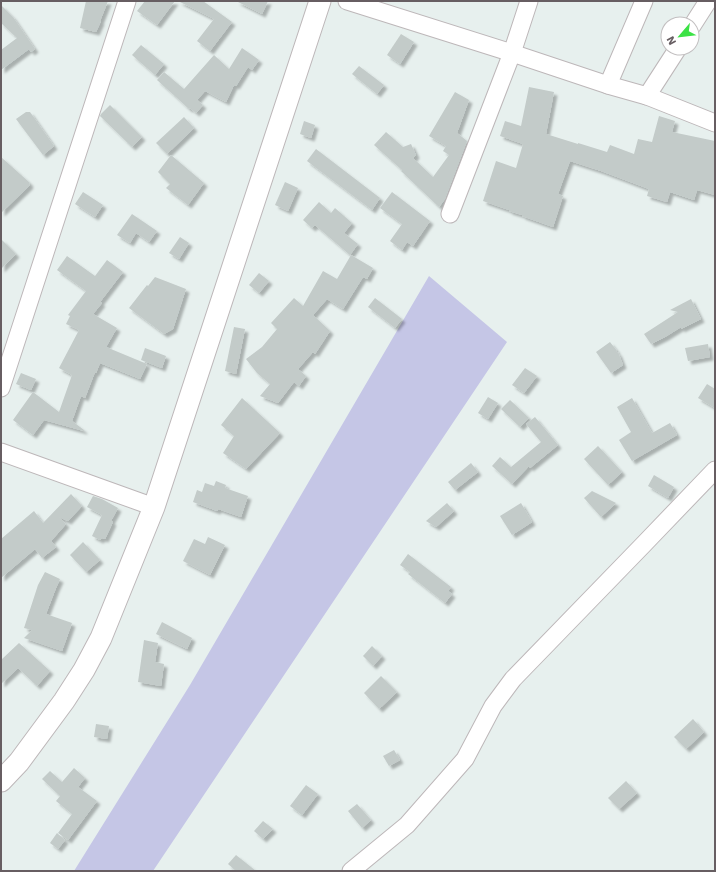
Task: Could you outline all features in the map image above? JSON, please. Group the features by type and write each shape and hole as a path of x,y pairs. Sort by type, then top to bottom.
{"street":[{"path":"1,388 127,1"},
{"path":"1,781 24,756 64,701 84,670 101,638 154,507 320,1"},
{"path":"347,1 608,85 647,96 715,123"},
{"path":"450,214 512,53 529,1"},
{"path":"608,85 644,1"},
{"path":"698,16 708,1"},
{"path":"647,96 673,56"},
{"path":"1,452 154,507"},
{"path":"350,871 407,825 465,760 493,706 513,679 715,470"}],"shaded area":[{"path":"429,276 507,342 153,871 74,871 190,685"}],"building":[{"path":"86,1 108,1 96,32 80,28"},
{"path":"145,1 175,1 157,25 137,11"},
{"path":"178,1 203,1 232,22 210,51 197,41 214,19"},
{"path":"236,1 268,1 262,14"},
{"path":"1,5 13,17 35,49 31,52 29,49 1,70 1,50 17,38 1,23"},
{"path":"401,34 414,42 400,64 387,55"},
{"path":"141,45 164,64 155,75 132,55"},
{"path":"242,48 259,60 252,70 248,67 236,86 234,85 226,102 205,91 197,100 203,105 196,113 190,108 189,109 157,80 164,72 184,89 214,55 229,69"},
{"path":"359,66 384,85 377,94 352,74"},
{"path":"529,87 554,92 546,134 578,144 607,152 610,145 634,154 638,139 652,142 659,116 675,121 672,132 715,141 715,195 697,190 694,200 670,192 667,202 647,196 649,189 570,161 558,194 563,196 553,227 483,201 496,161 516,168 523,144 500,136 505,121 521,126"},
{"path":"455,92 469,100 457,133 467,141 445,199 439,207 401,171 402,170 374,145 386,132 403,147 411,144 416,155 413,158 433,177 449,155 443,151 446,146 429,136"},
{"path":"110,105 142,137 132,147 100,116"},
{"path":"26,112 30,112 54,146 43,155 16,119"},
{"path":"184,117 194,128 167,154 156,143"},
{"path":"304,121 315,125 311,138 300,134"},
{"path":"316,149 380,198 372,210 307,161"},
{"path":"171,155 204,183 188,205 166,188 170,184 158,172"},
{"path":"1,157 30,183 30,185 1,213"},
{"path":"285,182 298,188 288,211 275,205"},
{"path":"83,192 103,205 95,217 75,204"},
{"path":"392,192 430,221 413,246 407,242 402,250 390,241 402,224 380,208"},
{"path":"319,202 331,213 335,208 352,223 344,233 358,244 350,255 315,225 312,228 303,220"},
{"path":"132,214 157,231 149,242 136,233 130,243 117,235"},
{"path":"180,237 189,243 179,259 169,253"},
{"path":"1,239 16,254 1,269"},
{"path":"351,255 373,268 367,279 363,277 343,309 327,299 313,315 330,331 315,354 313,352 298,369 306,376 299,386 294,382 278,403 260,396 270,384 257,373 246,359 262,347 277,329 271,323 294,298 303,306 323,271 337,279"},
{"path":"67,256 95,276 107,260 123,272 100,302 102,303 93,314 117,328 106,347 147,364 140,379 100,363 85,398 81,396 72,421 84,431 44,420 33,435 13,420 33,392 59,412 72,375 59,368 79,330 66,324 70,316 68,315 86,291 57,270"},
{"path":"259,273 269,281 259,293 249,285"},
{"path":"155,277 186,289 173,329 164,334 129,308"},
{"path":"375,298 402,319 395,328 368,307"},
{"path":"691,299 701,319 681,329 681,327 651,344 644,334 678,312 670,310"},
{"path":"234,327 245,329 236,374 225,371"},
{"path":"610,342 617,351 615,354 618,352 623,365 611,373 596,352"},
{"path":"708,344 710,357 688,361 685,348"},
{"path":"145,348 166,356 162,368 141,360"},
{"path":"525,368 537,376 524,393 512,385"},
{"path":"21,373 36,379 31,390 16,384"},
{"path":"707,384 715,389 715,408 698,398"},
{"path":"488,397 498,403 488,419 478,413"},
{"path":"242,398 280,433 246,469 223,453 234,436 221,425"},
{"path":"632,398 652,433 670,423 677,435 632,461 619,440 631,432 617,407"},
{"path":"510,400 529,418 520,427 501,409"},
{"path":"535,417 558,445 530,468 529,466 512,484 492,466 500,457 511,467 541,442 526,424"},
{"path":"598,446 622,472 608,485 584,459"},
{"path":"471,463 478,472 455,490 448,482"},
{"path":"654,475 674,487 668,498 648,486"},
{"path":"216,481 226,485 225,488 248,496 241,517 218,509 217,511 193,502 197,490 202,492 205,483 214,486"},
{"path":"592,491 616,503 601,517 584,498"},
{"path":"71,494 82,506 68,521 59,517 66,524 51,541 56,547 42,558 35,549 1,578 1,539 34,511 43,523"},
{"path":"93,496 118,508 111,521 113,522 105,539 102,538 100,540 92,536 102,515 87,507"},
{"path":"447,503 454,511 436,527 426,521"},
{"path":"521,503 532,522 512,535 500,516"},
{"path":"208,537 225,545 210,575 183,561 194,539 205,544"},
{"path":"83,542 100,560 86,572 70,555"},
{"path":"408,554 451,587 448,591 452,594 445,603 408,574 410,572 400,565"},
{"path":"45,572 60,579 46,614 72,623 62,651 24,638 32,630 24,628 38,585"},
{"path":"162,622 192,638 187,649 156,634"},
{"path":"144,640 158,643 155,662 164,664 161,686 138,682"},
{"path":"19,643 50,671 37,686 18,668 1,684 1,660"},
{"path":"372,646 382,656 373,666 363,656"},
{"path":"381,676 397,692 379,709 364,693"},
{"path":"693,719 704,732 686,749 674,737"},
{"path":"96,724 109,726 107,739 94,737"},
{"path":"394,750 400,760 389,766 383,756"},
{"path":"74,768 85,778 78,787 97,801 68,840 58,833 72,814 56,801 60,796 42,779 50,771 62,782"},
{"path":"626,781 637,793 619,809 608,798"},
{"path":"306,785 318,794 302,815 290,806"},
{"path":"357,804 371,820 362,828 348,811"},
{"path":"263,821 273,829 263,839 254,831"},
{"path":"57,833 65,840 58,849 50,843"},
{"path":"236,855 256,871 236,871 228,864"}]}
